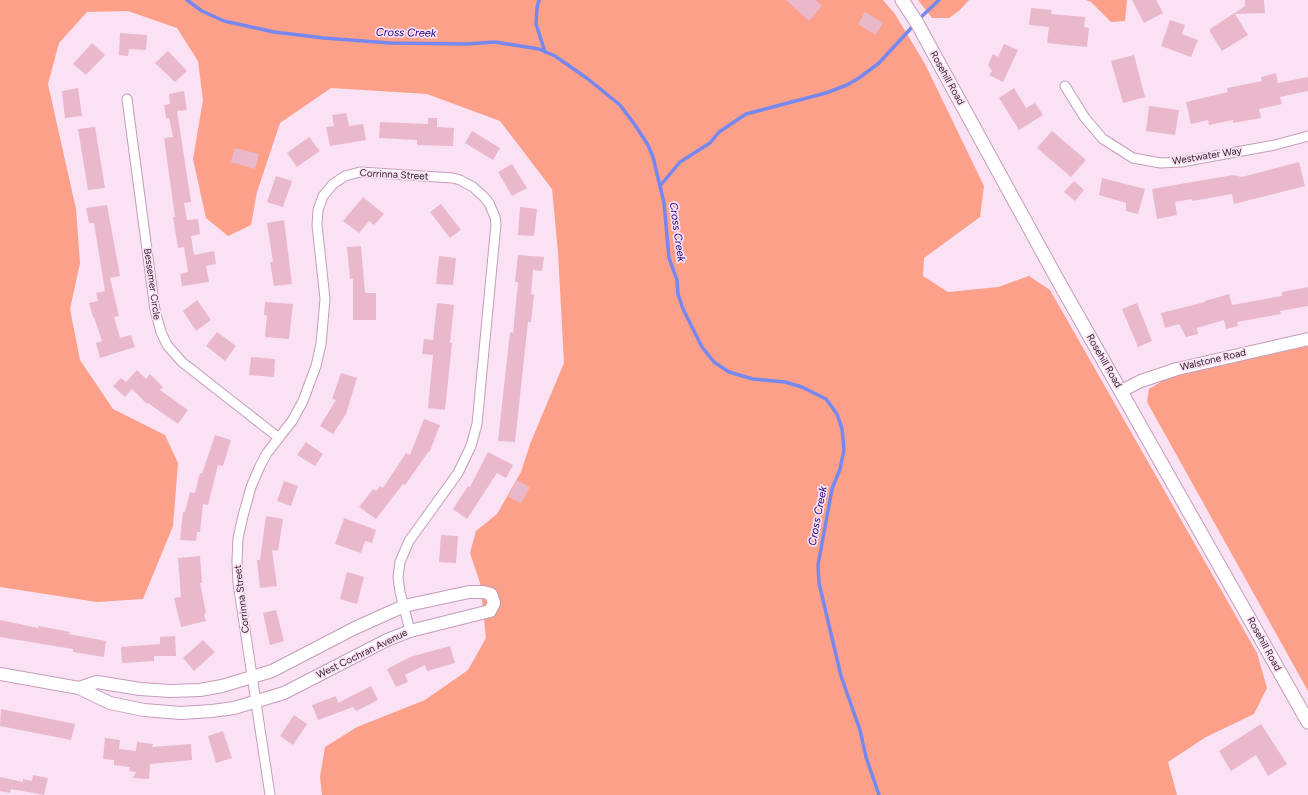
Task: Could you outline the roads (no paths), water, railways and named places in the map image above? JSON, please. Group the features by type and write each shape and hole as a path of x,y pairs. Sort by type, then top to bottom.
{"main road":[{"name":"Rosehill Road","path":"902,0 917,23 1053,270 1308,722"}],"street":[{"name":"Westwater Way","path":"1065,86 1085,118 1103,139 1133,158 1161,163 1181,162 1275,145 1308,136"},
{"name":"Bessemer Circle","path":"127,99 156,310 161,332 167,346 182,362 279,438"},
{"name":"Corrinna Street","path":"270,795 238,584 238,538 249,494 260,466 267,453 292,421 303,401 316,366 321,344 325,299 316,217 320,203 333,184 345,176 367,171 453,178 460,180 473,187 489,203 495,216 496,224 477,424 471,446 458,473 405,548 400,562 398,577 400,592 410,631"},
{"name":"Walstone Road","path":"1121,391 1141,381 1177,369 1308,339"},
{"name":"West Cochran Avenue","path":"0,674 79,688 110,703 151,711 182,713 212,712 234,708 284,693 367,650 410,631 490,611 494,603 491,594 483,592 469,592 404,606 355,628 272,671 222,686 200,690 170,691 140,689 97,682 79,688"}],"waterway":[{"name":"Cross Creek","path":"187,0 202,11 224,21 274,32 324,38 390,43 466,44 495,42 539,49 555,56 588,79 620,105 648,145 653,157 664,203 669,258 677,280 678,294 683,309 702,347 714,362 729,372 753,379 785,382 802,387 826,399 837,414 842,429 844,450 840,469 832,489 818,565 819,583 841,676 860,730 866,757 879,795"},
{"path":"539,0 536,24 545,52"},
{"path":"918,20 939,0"},
{"path":"660,186 680,162 710,143 719,132 746,114 826,93 847,85 859,78 879,63 914,25"}]}
